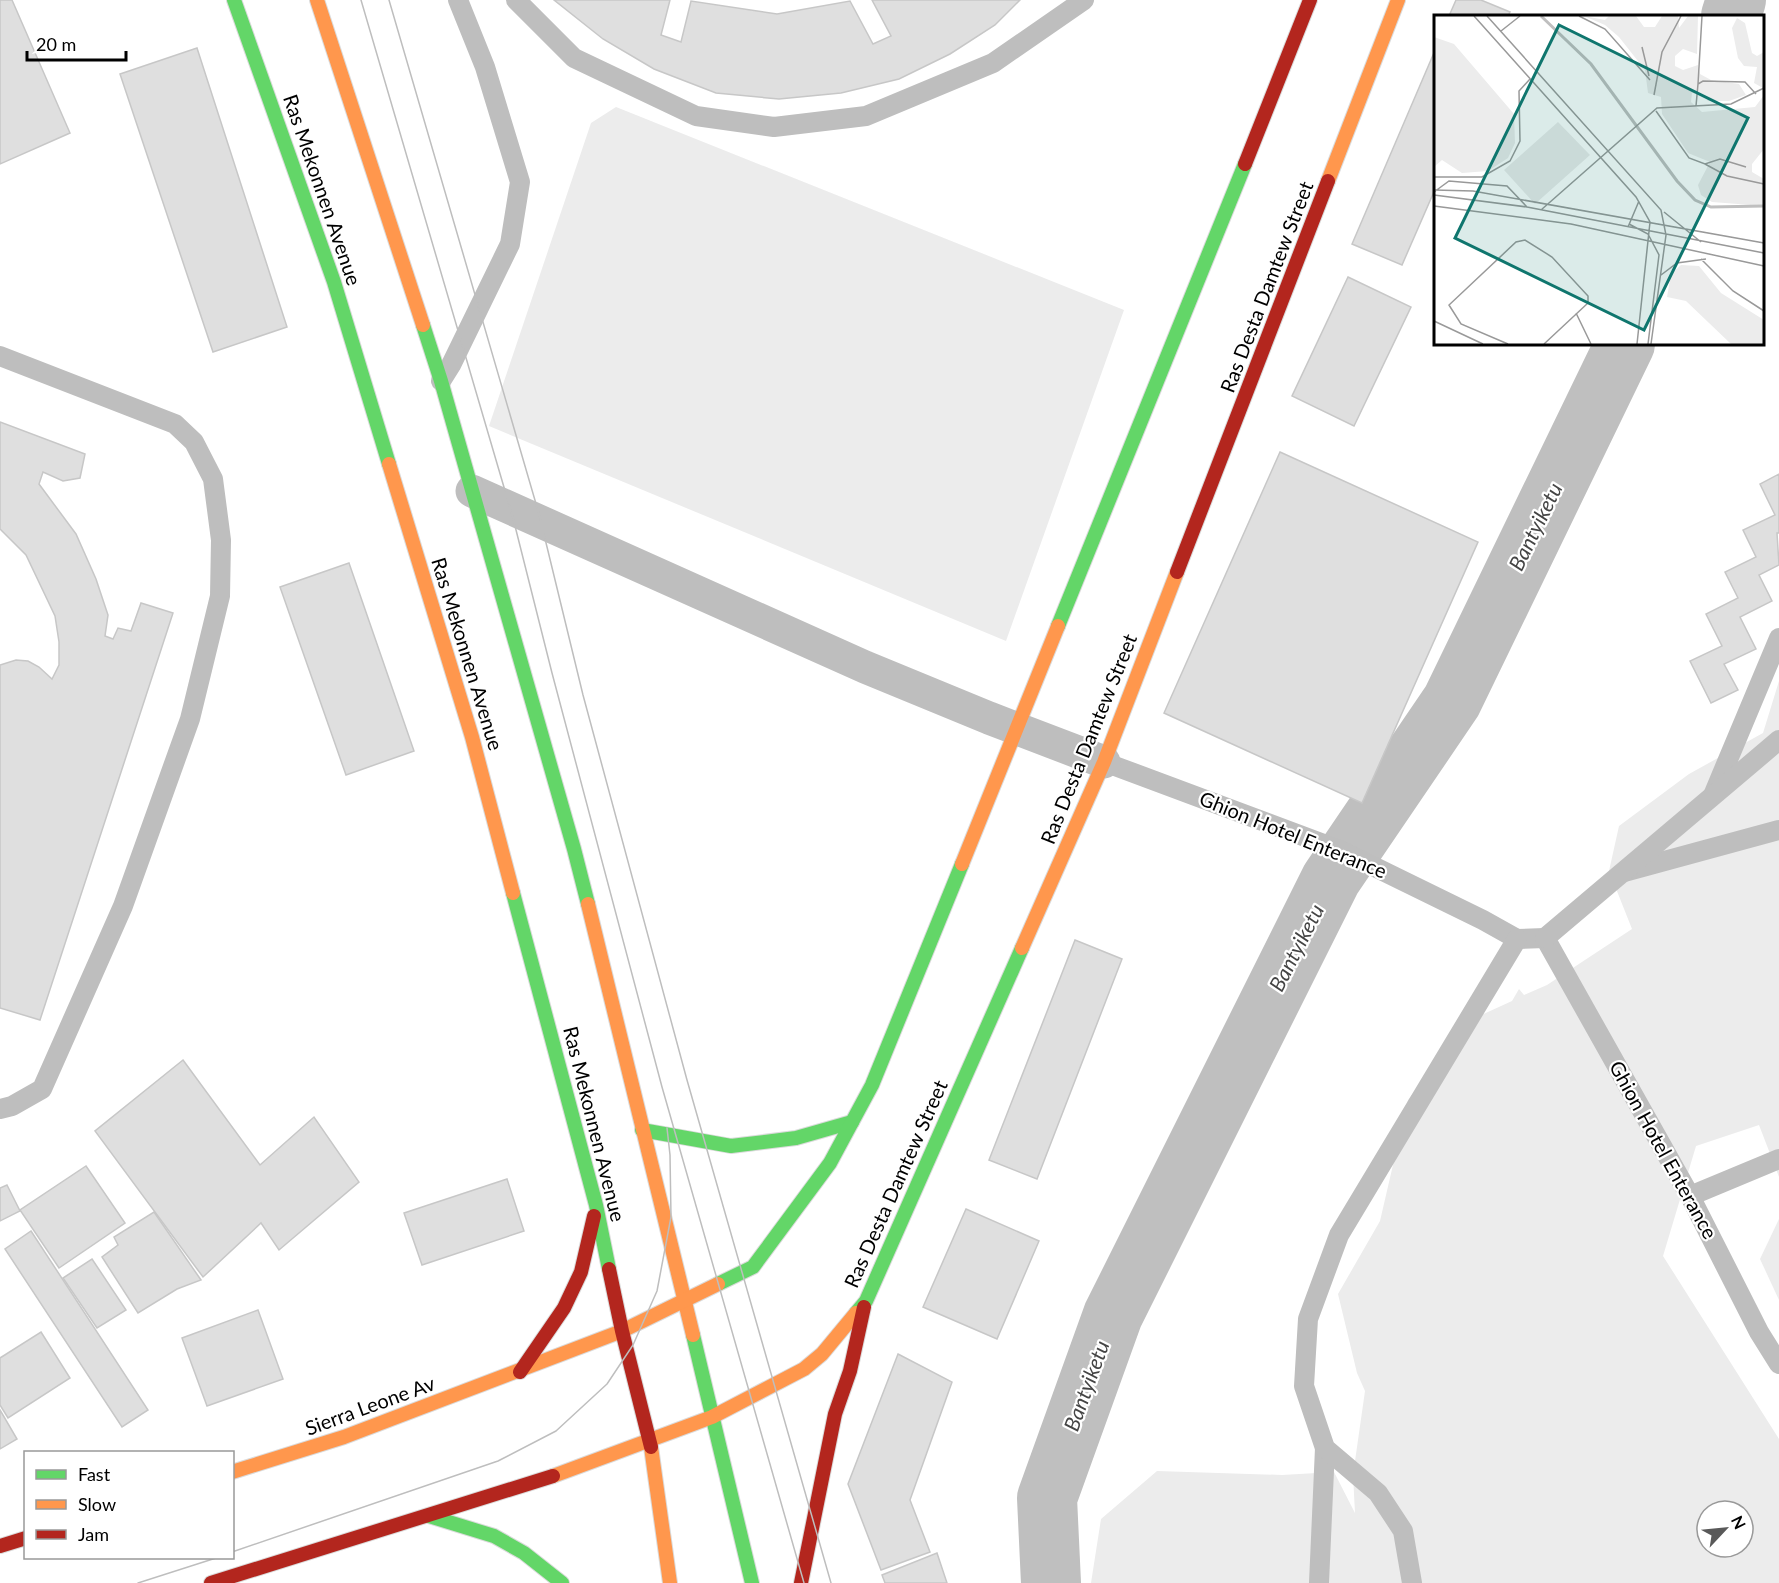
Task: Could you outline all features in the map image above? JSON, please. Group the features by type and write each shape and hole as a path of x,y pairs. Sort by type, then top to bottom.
{"main road":[{"name":"Ras Mekonnen Avenue","path":"234,0 334,282 469,726 596,1206 622,1331 650,1441 670,1583"},
{"path":"317,0 441,381 574,849 686,1302 752,1583"},
{"path":"686,1302 753,1267 830,1163 872,1085 1018,729 1310,0"},
{"name":"Ras Desta Damtew Street","path":"211,1583 534,1484 712,1417 804,1369 822,1354 866,1301 1104,762 1398,0"},
{"path":"642,1130 731,1146 796,1138 852,1122"},
{"path":"520,1372 564,1308 581,1272 596,1206"},
{"path":"801,1583 835,1414 850,1371 866,1301"},
{"name":"Sierra Leone Av","path":"234,1471 344,1437 520,1372 622,1331 686,1302"},
{"path":"429,1516 494,1536 524,1553 562,1583"},
{"path":"0,1546 24,1539"}],"street":[{"path":"471,490 865,667 1104,762"}],"lane":[{"path":"441,381 510,244 520,182 485,67 458,0"},
{"path":"516,0 574,58 696,116 774,127 866,116 993,63 1084,0"},
{"path":"0,356 175,424 194,442 213,479 221,540 220,596 190,719 123,906 42,1089 12,1106 0,1109"},
{"path":"1713,795 1779,638"},
{"path":"1319,1583 1325,1448 1304,1386 1308,1319 1339,1235 1517,939 1545,938 1619,873 1779,740"},
{"name":"Ghion Hotel Enterance","path":"1104,762 1340,850 1382,869 1517,939"},
{"path":"1619,873 1779,830"},
{"name":"Ghion Hotel Enterance","path":"1545,938 1690,1196 1759,1332 1779,1364"},
{"path":"1690,1196 1779,1159"},
{"path":"1325,1448 1378,1493 1403,1531 1412,1583"}],"shaded area":[{"path":"616,107 1124,310 1006,641 489,426 591,123"},
{"path":"1779,681 1779,1177 1759,1125 1696,1146 1663,1256 1779,1439 1779,1583 1091,1583 1101,1519 1157,1471 1282,1475 1334,1472 1355,1513 1353,1475 1365,1391 1357,1373 1338,1294 1380,1221 1408,1100 1466,1022 1512,1001 1519,989 1524,995 1547,985 1632,929 1609,871 1619,826 1689,774 1763,733"},
{"path":"1779,1219 1779,1300 1760,1259"}],"building":[{"path":"0,0 12,0 70,133 0,164"},
{"path":"554,0 670,0 661,35 681,42 691,1 777,14 850,1 873,44 891,36 872,0 1020,0 995,25 950,54 899,79 841,93 779,99 716,93 654,69 603,39"},
{"path":"1456,0 1481,0 1510,12 1508,15 1449,15"},
{"path":"197,48 287,327 213,352 120,74"},
{"path":"1434,53 1434,192 1402,265 1352,244"},
{"path":"1348,277 1411,307 1354,426 1292,396"},
{"path":"0,422 85,454 80,478 63,481 43,472 39,484 76,534 96,579 108,615 105,636 113,639 118,628 131,631 141,603 173,613 40,1020 0,1008 0,665 16,660 28,661 52,679 59,665 59,642 55,616 26,555 0,529"},
{"path":"1280,452 1478,542 1362,803 1164,713"},
{"path":"1779,474 1779,533 1777,533 1779,565 1759,575 1772,601 1740,617 1756,649 1724,664 1738,690 1711,703 1690,661 1722,646 1706,614 1738,598 1725,572 1756,557 1743,530 1775,515 1760,484"},
{"path":"349,563 414,751 346,775 280,587"},
{"path":"1075,940 1122,959 1037,1179 989,1160"},
{"path":"183,1060 260,1165 314,1117 359,1182 279,1250 261,1223 203,1277 95,1131"},
{"path":"86,1166 125,1223 59,1268 20,1210"},
{"path":"507,1179 524,1231 422,1265 404,1213"},
{"path":"7,1185 20,1211 0,1221 0,1188"},
{"path":"966,1209 1039,1241 997,1339 923,1307"},
{"path":"154,1212 201,1280 177,1289 138,1313 102,1257 118,1245 114,1237"},
{"path":"31,1231 148,1410 122,1427 5,1249"},
{"path":"92,1259 126,1310 97,1328 63,1278"},
{"path":"258,1310 283,1379 207,1406 182,1338"},
{"path":"41,1332 70,1378 8,1418 0,1405 0,1358"},
{"path":"898,1354 952,1382 910,1500 930,1552 881,1570 848,1484"},
{"path":"0,1410 17,1439 0,1449"},
{"path":"937,1553 947,1583 885,1583 882,1575"}],"waterway":[{"name":"Bantyiketu","path":"1731,15 1736,0"},
{"name":"Bantyiketu","path":"1051,1583 1047,1498 1113,1315 1331,879 1452,701 1625,345"}],"tram line":[{"path":"361,0 513,518 662,1087 804,1583"},
{"path":"389,0 539,514 583,695 687,1080 831,1583"},
{"path":"234,1551 498,1461 556,1431 607,1384 633,1345 657,1291 671,1217 667,1128"},
{"path":"138,1583 213,1559"}],"traffic: fast":[{"path":"234,0 334,282 389,464"},
{"path":"1058,626 1245,164"},
{"path":"423,325 441,381 588,904"},
{"path":"718,1284 753,1267 830,1163 872,1085 962,864"},
{"path":"513,893 596,1205 609,1269"},
{"path":"856,1313 866,1301 1022,948"},
{"path":"642,1130 731,1146 796,1138 852,1122"},
{"path":"693,1335 752,1583"},
{"path":"429,1516 494,1536 524,1553 562,1583"}],"traffic: slow":[{"path":"317,0 423,325"},
{"path":"1328,181 1398,0"},
{"path":"389,464 472,737 513,893"},
{"path":"1022,948 1104,762 1177,572"},
{"path":"962,864 1058,626"},
{"path":"588,904 693,1335"},
{"path":"234,1471 344,1437 622,1331 718,1284"},
{"path":"553,1476 712,1417 804,1369 822,1354 856,1313"},
{"path":"651,1447 670,1583"}],"traffic: jam":[{"path":"1245,164 1310,0"},
{"path":"1177,572 1328,181"},
{"path":"520,1372 564,1308 581,1272 594,1216"},
{"path":"609,1269 651,1447"},
{"path":"801,1583 835,1414 850,1371 864,1307"},
{"path":"211,1583 553,1476"},
{"path":"0,1546 24,1539"}]}
